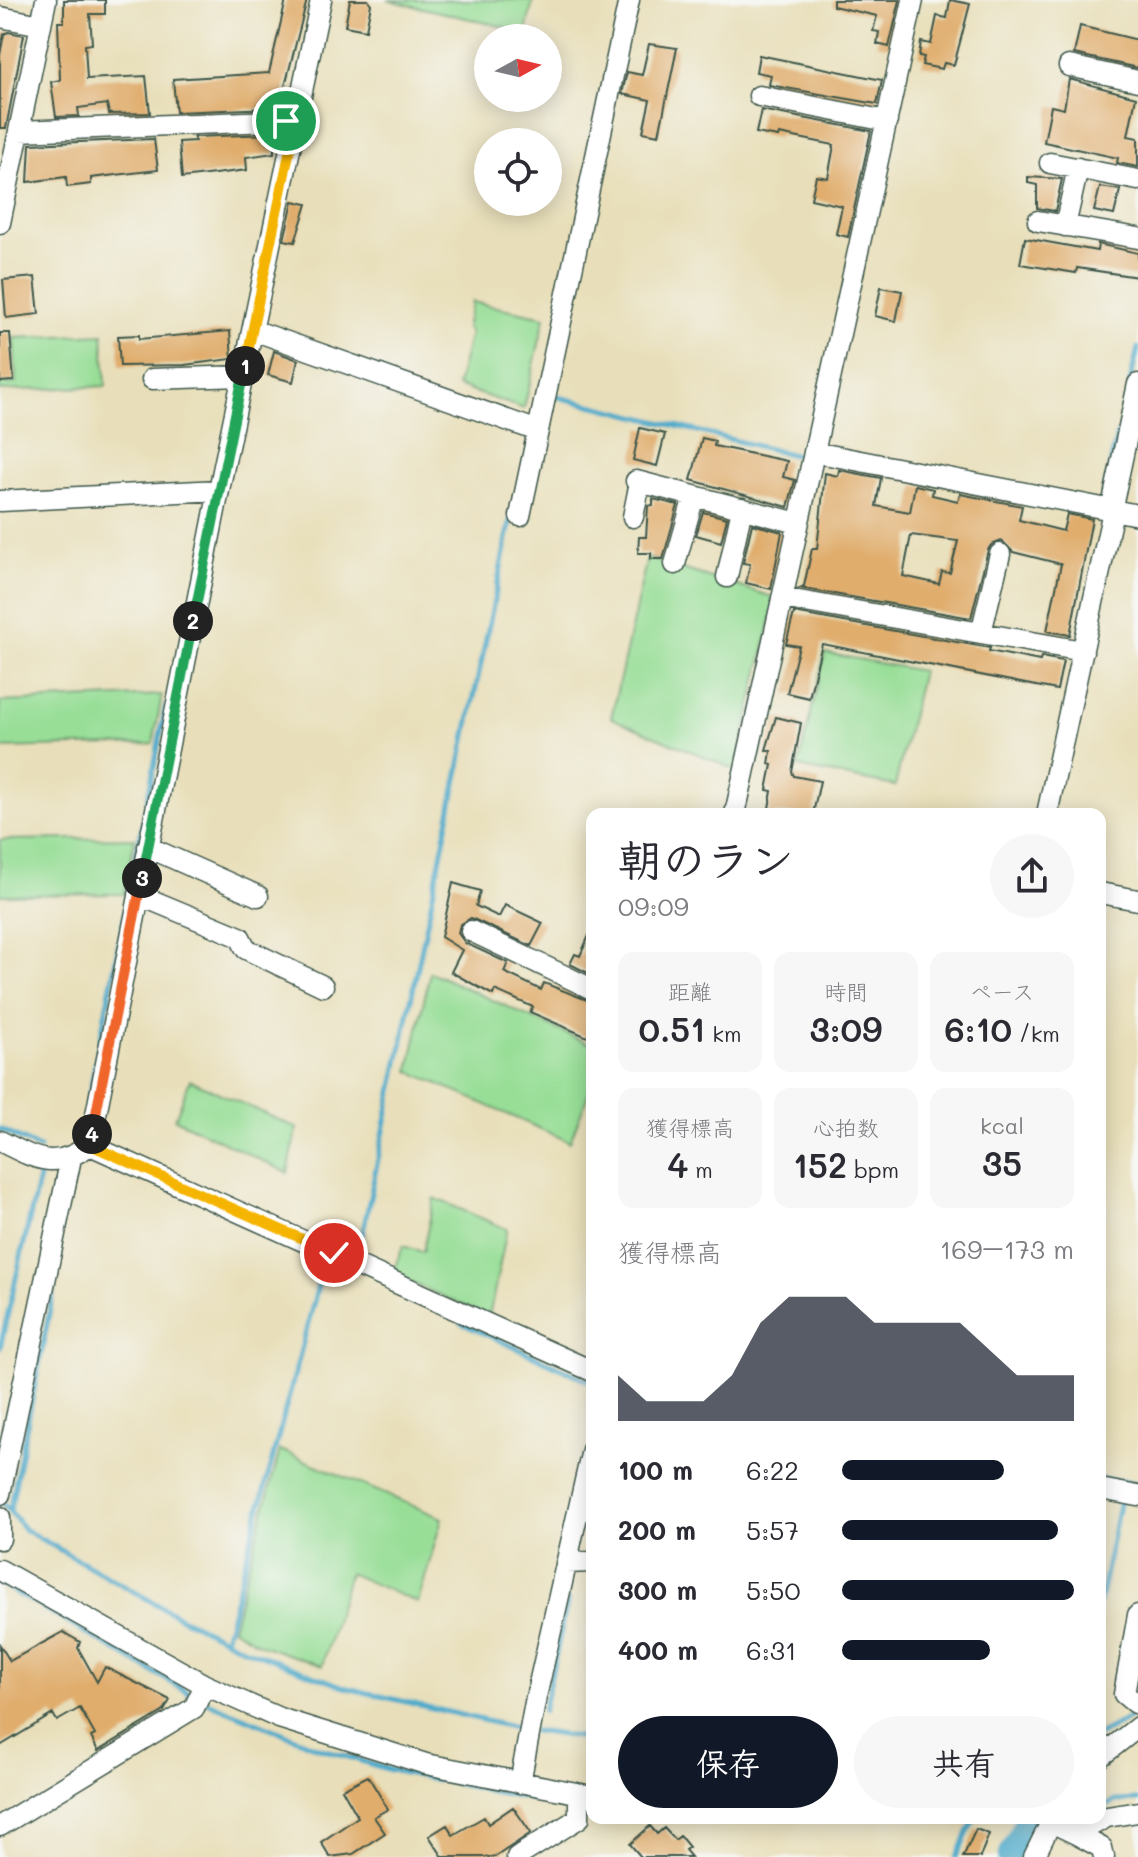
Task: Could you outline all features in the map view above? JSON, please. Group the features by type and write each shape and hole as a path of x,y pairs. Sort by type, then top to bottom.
{"street":[{"path":"0,9 2,0"},
{"path":"0,223 36,24 46,0"},
{"path":"0,1141 40,1161 71,1158 90,1145 237,375 253,330 291,120 321,0"},
{"path":"520,516 532,429 546,394 629,0"},
{"path":"736,808 788,599 798,523 821,453 913,0"},
{"path":"0,17 36,24"},
{"path":"1069,66 1138,81"},
{"path":"759,96 887,121"},
{"path":"19,131 291,120"},
{"path":"1050,163 1138,180"},
{"path":"1065,226 1078,168"},
{"path":"1038,221 1138,238"},
{"path":"253,330 532,429"},
{"path":"152,379 237,375"},
{"path":"1048,808 1077,650 1138,384"},
{"path":"821,453 1108,513 1138,515"},
{"path":"633,517 638,482 798,523"},
{"path":"0,501 214,490"},
{"path":"675,564 694,496"},
{"path":"727,577 742,508"},
{"path":"981,633 1000,554"},
{"path":"788,599 1077,650"},
{"path":"148,847 258,896"},
{"path":"1106,894 1138,900"},
{"path":"139,895 240,937 246,949 323,986"},
{"path":"471,931 586,986"},
{"path":"90,1145 586,1368"},
{"path":"1,1492 71,1158"},
{"path":"520,1783 586,1476"},
{"path":"0,1517 0,1539"},
{"path":"566,1563 586,1562"},
{"path":"0,1570 200,1694 379,1752 520,1783 582,1802"},
{"path":"1138,1615 1124,1694 1135,1703 1138,1701"},
{"path":"0,1826 200,1694"},
{"path":"1106,1752 1138,1727"},
{"path":"517,1857 582,1802"},
{"path":"1106,1820 1138,1812"},
{"path":"1034,1857 1050,1824"},
{"path":"1092,1824 1101,1850"}],"green space":[{"path":"388,0 533,0 528,24 492,24"},
{"path":"472,302 545,317 524,409 457,386 470,333 466,327"},
{"path":"103,334 106,386 0,391 0,384 16,383 14,338"},
{"path":"647,558 776,598 736,770 611,718"},
{"path":"825,653 922,671 895,786 798,767"},
{"path":"162,695 153,744 0,748 0,702"},
{"path":"135,838 124,894 0,895 0,840"},
{"path":"430,972 586,1042 586,1100 570,1142 409,1071"},
{"path":"190,1080 297,1128 288,1173 175,1119"},
{"path":"434,1198 507,1229 489,1317 392,1274 403,1246 423,1252"},
{"path":"280,1450 442,1518 418,1603 349,1573 322,1666 261,1645 232,1628"}],"building":[{"path":"64,0 105,0 105,14 90,14 92,44 85,45 87,79 146,76 150,113 109,114 107,104 78,108 79,116 56,117 51,82 60,80 58,22 64,22"},
{"path":"286,0 307,0 285,86 286,104 270,105 271,108 176,112 173,79 269,73"},
{"path":"350,0 368,0 371,4 366,30 345,26"},
{"path":"833,0 900,0 889,47 877,44 879,32 873,31 877,16 833,6"},
{"path":"950,0 970,4 954,65 944,63 942,69 922,65 924,57 919,56 921,42 931,44 937,16 947,18"},
{"path":"1080,26 1138,40 1138,68 1074,54"},
{"path":"4,34 24,35 6,128 0,128 0,55"},
{"path":"649,44 677,48 659,135 643,132 650,100 622,94 627,72 642,75"},
{"path":"759,55 882,80 877,104 769,85 771,75 756,72"},
{"path":"1069,79 1136,97 1128,136 1138,138 1138,167 1117,163 1118,158 1044,142 1051,106 1064,109"},
{"path":"761,110 871,131 848,237 836,234 842,206 811,199 816,176 828,178 834,145 779,134 778,137 756,133"},
{"path":"274,134 274,153 246,157 247,170 182,178 179,142 195,141 194,137"},
{"path":"154,139 158,170 91,178 91,184 67,187 66,177 28,182 30,144"},
{"path":"1028,177 1062,179 1055,211 1037,208 1037,185 1028,183"},
{"path":"1100,187 1120,190 1114,215 1094,211"},
{"path":"293,201 307,204 295,242 284,240"},
{"path":"1025,238 1097,251 1098,244 1138,253 1138,277 1077,268 1076,273 1020,264"},
{"path":"35,277 39,314 6,318 3,280"},
{"path":"881,287 902,291 896,321 875,316"},
{"path":"230,331 232,359 184,365 120,366 118,336 139,335 139,339"},
{"path":"0,333 10,333 14,381 0,382"},
{"path":"274,351 298,360 293,382 268,375"},
{"path":"640,428 665,434 657,466 633,460"},
{"path":"702,438 715,441 714,446 787,461 783,477 795,480 788,507 691,480"},
{"path":"839,470 881,478 876,506 910,512 915,485 933,489 932,495 958,501 960,494 1022,506 1019,520 1063,531 1067,514 1092,519 1070,635 1047,631 1061,564 1013,552 1002,541 991,545 988,550 971,618 800,588 804,586 812,549 817,549 825,473 838,476","holes":["911,535 958,541 950,573 942,572 939,584 903,576"]},
{"path":"653,499 678,505 663,559 651,559 651,553 638,553 639,537 646,537 648,506 653,505"},
{"path":"703,512 727,518 721,542 696,535"},
{"path":"752,524 782,532 771,589 746,583 750,564 743,563"},
{"path":"794,613 990,648 989,651 1040,661 1041,657 1063,661 1057,690 822,644 809,698 787,693 799,646 786,644"},
{"path":"776,717 801,723 792,772 794,776 820,781 814,808 769,808 772,791 767,790 772,765 769,764 771,751 766,750"},
{"path":"453,883 480,891 476,906 499,917 505,905 543,923 531,946 471,918 460,925 458,933 465,943 508,963 504,972 541,990 544,983 586,1000 586,1036 530,1012 533,1007 495,990 493,995 451,972 462,950 441,937"},
{"path":"586,942 586,972 570,964 575,954 580,956"},
{"path":"63,1632 80,1642 78,1648 97,1682 105,1667 170,1700 164,1711 98,1751 91,1737 95,1735 80,1708 57,1721 53,1714 0,1746 0,1645 10,1661"},
{"path":"368,1776 388,1809 374,1817 385,1833 353,1854 330,1857 321,1842 358,1817 342,1789"},
{"path":"513,1807 531,1833 495,1857 443,1857 429,1836 447,1825 453,1835 484,1817 488,1824"},
{"path":"650,1826 657,1834 664,1828 675,1840 680,1836 689,1847 685,1850 691,1857 641,1857 630,1844"},
{"path":"976,1829 989,1834 980,1857 963,1857"}],"waterway":[{"path":"1130,382 1138,348"},
{"path":"550,395 798,456"},
{"path":"1102,503 1117,434"},
{"path":"357,1260 512,514"},
{"path":"82,1132 166,706"},
{"path":"0,1129 39,1148"},
{"path":"0,1348 41,1169"},
{"path":"225,1639 325,1259"},
{"path":"10,1510 54,1289"},
{"path":"461,1323 586,1380"},
{"path":"1106,1480 1138,1483"},
{"path":"0,1499 25,1530 181,1618 243,1648 347,1688 524,1730"},
{"path":"1106,1571 1120,1499"},
{"path":"0,1583 193,1695"},
{"path":"543,1711 568,1600"},
{"path":"202,1700 319,1748 390,1770 575,1808"},
{"path":"1106,1731 1138,1713"},
{"path":"534,1731 586,1738"},
{"path":"1106,1805 1115,1801 1138,1800"},
{"path":"956,1857 972,1824"},
{"path":"1014,1857 1029,1824"}],"route":[{"path":"286,121 296,120 219,490 90,1145 334,1253"}]}
